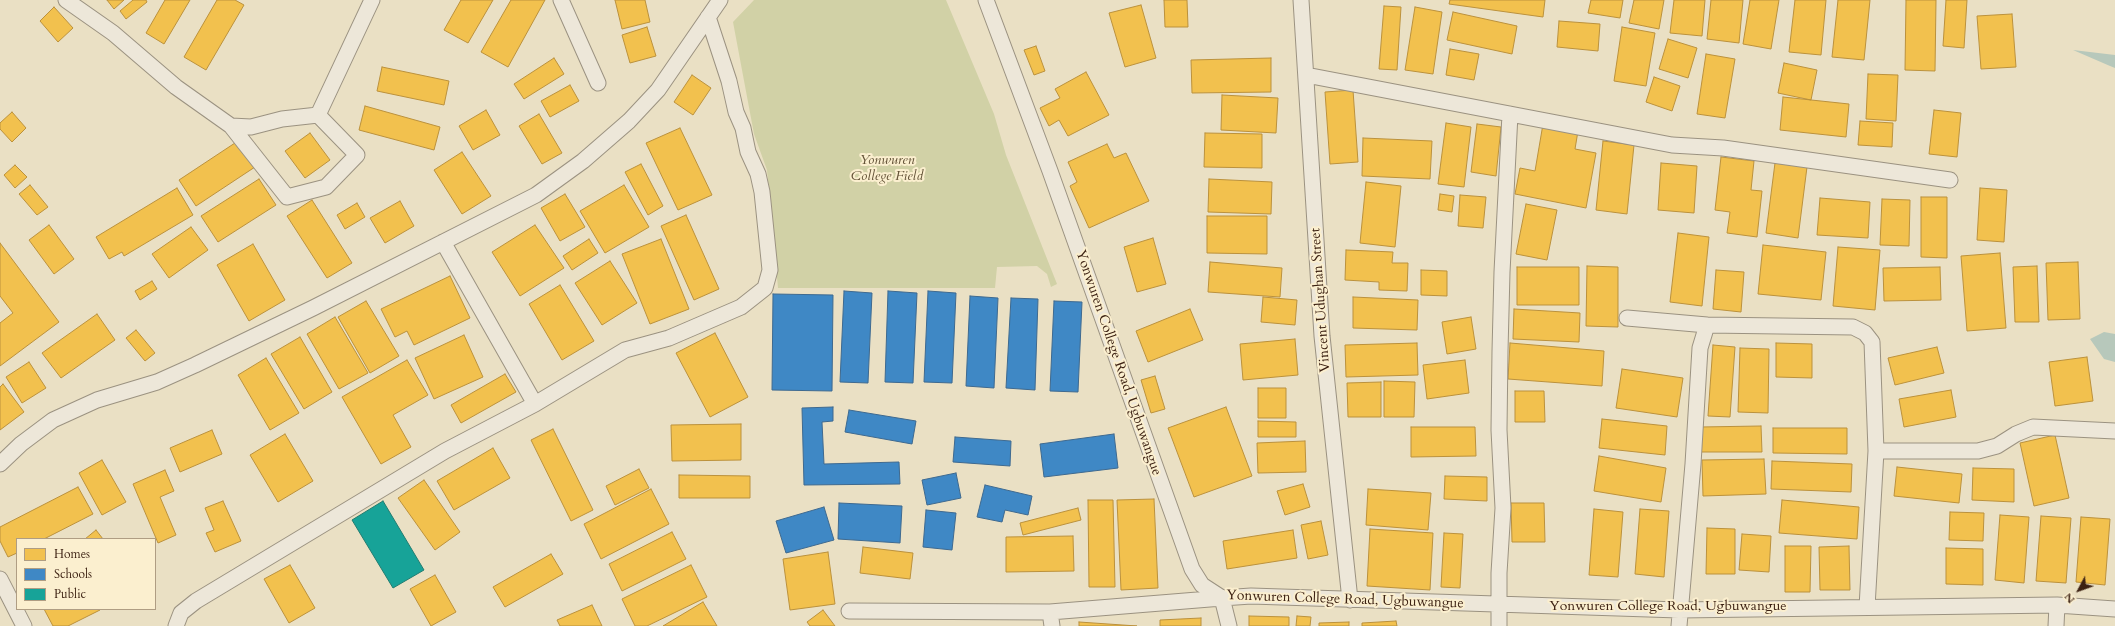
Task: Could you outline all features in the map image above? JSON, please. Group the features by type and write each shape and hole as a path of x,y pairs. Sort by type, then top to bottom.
{"street":[{"path":"66,0 113,33 176,87 231,126 287,197 326,187 357,155 318,115"},
{"path":"318,115 372,0"},
{"path":"561,0 598,83"},
{"path":"0,464 21,444 53,420 97,400 157,382 195,366 536,195 593,153 629,121 658,90 720,0"},
{"name":"Yonwuren College Road, Ugbuwangue","path":"986,0 1050,171 1192,569 1202,585 1222,598 1250,596 1679,610 2056,605 2115,608"},
{"name":"Vincent Udughan Street","path":"1301,0 1322,336 1350,600"},
{"path":"176,626 181,613 196,601 445,451 535,404 624,350 669,338 741,307 765,288 770,270 762,192 758,174 748,152 736,112 729,81 708,17"},
{"path":"1306,75 1672,145 1723,148 1950,180"},
{"path":"1499,626 1499,573 1503,508 1499,430 1500,351 1502,272 1510,114"},
{"path":"231,126 251,127 282,119 318,115"},
{"path":"443,242 535,404"},
{"path":"1627,318 1707,325 1853,326 1865,333 1872,342 1876,451 1867,607"},
{"path":"1679,626 1679,610 1693,464 1700,348 1707,325"},
{"path":"1876,451 1978,451 1997,446 2016,434 2033,427 2115,430"},
{"path":"0,579 24,626"},
{"path":"849,611 1051,619 1222,598 1229,626"},
{"path":"2056,605 2056,626"}],"green space":[{"name":"Yonwuren College Field","path":"754,0 946,0 994,114 1006,155 1057,284 1051,287 1047,274 1037,266 997,267 995,288 778,288 767,170 754,134 733,22"}],"shaded area":[{"path":"2073,50 2115,55 2115,68 2110,66"},
{"path":"2104,332 2115,334 2115,362 2104,359 2090,339"}],"building: Homes":[{"path":"107,0 124,0 114,9"},
{"path":"133,0 146,0 147,2 126,19 120,11"},
{"path":"165,0 190,0 164,44 146,33"},
{"path":"217,0 235,0 244,5 206,70 184,57"},
{"path":"461,0 493,0 468,43 444,30"},
{"path":"511,0 545,0 508,67 481,52"},
{"path":"615,0 645,0 650,22 622,29"},
{"path":"1164,0 1187,0 1188,27 1165,27"},
{"path":"1450,0 1545,0 1543,17 1449,4"},
{"path":"1591,0 1623,0 1620,18 1588,13"},
{"path":"1634,0 1664,0 1659,29 1629,23"},
{"path":"1674,0 1705,0 1702,36 1670,33"},
{"path":"1711,0 1743,0 1739,43 1707,39"},
{"path":"1750,0 1779,0 1771,49 1743,44"},
{"path":"1795,0 1826,0 1821,55 1789,52"},
{"path":"1838,0 1870,0 1864,60 1832,57"},
{"path":"1906,0 1936,0 1935,71 1905,70"},
{"path":"1946,0 1967,0 1964,48 1943,46"},
{"path":"1141,5 1156,58 1125,67 1109,13"},
{"path":"1384,6 1401,7 1397,70 1379,69"},
{"path":"54,7 73,28 58,42 40,21"},
{"path":"1415,7 1442,12 1433,74 1405,70"},
{"path":"1453,12 1517,26 1512,54 1447,40"},
{"path":"2012,14 2016,67 1981,69 1977,16"},
{"path":"1559,21 1600,24 1598,51 1557,47"},
{"path":"647,27 656,56 630,63 622,35"},
{"path":"1622,27 1655,33 1646,86 1614,81"},
{"path":"1668,39 1697,48 1688,78 1659,69"},
{"path":"1036,46 1045,71 1034,75 1024,50"},
{"path":"1450,49 1479,54 1474,80 1446,75"},
{"path":"1706,54 1735,59 1725,118 1697,114"},
{"path":"554,58 564,74 524,99 514,84"},
{"path":"1271,58 1271,92 1192,93 1191,60"},
{"path":"1784,63 1817,70 1811,100 1778,93"},
{"path":"382,67 449,81 444,105 377,91"},
{"path":"1086,72 1109,115 1068,136 1059,120 1049,126 1040,108 1060,98 1055,89"},
{"path":"1868,74 1898,75 1896,121 1866,119"},
{"path":"692,75 711,88 693,115 674,102"},
{"path":"1654,77 1680,86 1672,111 1646,102"},
{"path":"570,85 579,101 550,117 541,101"},
{"path":"1353,90 1358,162 1330,164 1325,92"},
{"path":"1222,95 1278,98 1276,133 1221,130"},
{"path":"1783,97 1849,104 1846,137 1780,130"},
{"path":"365,106 440,127 434,150 359,130"},
{"path":"486,110 500,135 473,150 459,126"},
{"path":"1934,110 1961,113 1957,157 1929,154"},
{"path":"12,112 26,128 12,142 0,129 0,123"},
{"path":"539,114 562,153 542,164 519,126"},
{"path":"1860,121 1893,123 1892,147 1858,145"},
{"path":"1446,123 1471,127 1464,187 1438,184"},
{"path":"1477,124 1501,127 1496,176 1471,172"},
{"path":"1543,124 1578,131 1575,149 1596,153 1586,208 1515,194 1520,168 1535,171"},
{"path":"680,128 712,195 678,210 646,143"},
{"path":"310,133 330,160 305,178 285,151"},
{"path":"1205,133 1262,134 1262,168 1204,167"},
{"path":"1363,138 1432,141 1430,179 1362,176"},
{"path":"238,141 255,167 196,206 179,180"},
{"path":"1603,141 1634,145 1627,214 1596,210"},
{"path":"1107,144 1114,158 1126,153 1149,201 1089,228 1070,186 1077,182 1068,162"},
{"path":"462,152 491,196 462,214 434,170"},
{"path":"1721,157 1754,161 1751,190 1762,191 1757,237 1727,233 1730,212 1715,210"},
{"path":"1661,163 1697,166 1694,213 1658,210"},
{"path":"1775,163 1807,167 1798,238 1766,233"},
{"path":"641,164 663,206 648,215 625,172"},
{"path":"15,165 27,177 15,188 4,175"},
{"path":"259,179 276,205 218,242 201,216"},
{"path":"1209,179 1272,182 1271,214 1208,212"},
{"path":"1366,182 1401,186 1395,247 1360,243"},
{"path":"30,185 48,207 37,215 19,194"},
{"path":"624,185 649,227 605,253 580,211"},
{"path":"177,188 193,215 124,256 122,252 109,259 96,237"},
{"path":"1980,188 2007,190 2004,242 1977,240"},
{"path":"565,194 585,227 560,241 541,208"},
{"path":"1440,194 1454,196 1452,212 1438,210"},
{"path":"1460,195 1486,197 1483,228 1458,226"},
{"path":"1921,197 1947,197 1947,258 1921,257"},
{"path":"1820,198 1870,202 1868,238 1817,235"},
{"path":"1882,199 1910,200 1909,246 1880,245"},
{"path":"312,200 352,263 327,278 287,216"},
{"path":"400,201 414,226 385,243 370,218"},
{"path":"357,203 365,217 345,229 337,215"},
{"path":"1526,204 1557,210 1547,260 1516,254"},
{"path":"686,215 719,289 694,300 661,226"},
{"path":"1207,216 1267,216 1267,254 1207,253"},
{"path":"49,225 74,259 54,274 29,240"},
{"path":"535,225 564,268 520,296 492,252"},
{"path":"191,227 208,250 169,278 152,254"},
{"path":"1678,233 1709,237 1702,306 1670,302"},
{"path":"1153,238 1166,284 1137,292 1124,247"},
{"path":"589,239 598,253 572,270 563,256"},
{"path":"661,239 689,309 650,324 622,254"},
{"path":"0,243 59,322 0,366 0,323 13,313 0,296"},
{"path":"253,244 285,300 249,321 217,265"},
{"path":"1763,245 1826,252 1821,300 1758,294"},
{"path":"1838,247 1880,250 1875,310 1833,306"},
{"path":"1346,250 1393,252 1392,263 1408,263 1407,291 1379,290 1379,282 1345,280"},
{"path":"2000,253 2006,328 1967,331 1961,256"},
{"path":"610,261 637,303 602,325 575,283"},
{"path":"1210,262 1282,268 1280,297 1208,292"},
{"path":"2078,262 2080,319 2048,320 2046,263"},
{"path":"1587,266 1618,267 1618,327 1586,326"},
{"path":"2037,266 2039,322 2015,322 2013,267"},
{"path":"1517,267 1579,267 1579,305 1517,305"},
{"path":"1940,267 1941,300 1884,301 1883,268"},
{"path":"1421,270 1447,271 1447,296 1421,295"},
{"path":"1716,270 1744,272 1741,312 1713,309"},
{"path":"450,276 470,318 414,345 407,331 395,337 381,309"},
{"path":"152,281 157,289 140,300 135,291"},
{"path":"560,285 594,341 562,360 529,304"},
{"path":"1263,297 1297,300 1295,325 1261,322"},
{"path":"1353,297 1418,300 1417,330 1353,328"},
{"path":"366,301 399,356 370,373 338,317"},
{"path":"1190,309 1203,340 1148,362 1136,331"},
{"path":"1514,309 1580,313 1579,342 1513,339"},
{"path":"97,314 115,340 61,378 42,353"},
{"path":"335,317 368,373 339,389 307,334"},
{"path":"1471,317 1476,349 1447,354 1442,322"},
{"path":"136,330 155,353 145,361 126,338"},
{"path":"715,333 748,397 710,417 676,353"},
{"path":"464,335 483,377 434,399 415,358"},
{"path":"300,337 332,392 304,409 271,354"},
{"path":"1295,339 1298,375 1243,380 1240,344"},
{"path":"1417,343 1418,375 1346,377 1345,345"},
{"path":"1510,343 1604,351 1602,386 1508,379"},
{"path":"1776,343 1812,344 1812,378 1776,377"},
{"path":"1713,345 1735,347 1730,417 1708,416"},
{"path":"1937,347 1944,373 1895,385 1888,358"},
{"path":"1740,348 1769,349 1768,413 1738,412"},
{"path":"2087,357 2093,401 2055,406 2049,362"},
{"path":"266,358 299,413 270,430 238,375"},
{"path":"407,360 428,395 393,415 411,447 381,464 342,397"},
{"path":"1465,360 1469,393 1427,399 1423,365"},
{"path":"29,362 46,388 22,403 6,377"},
{"path":"1622,369 1683,378 1677,417 1616,408"},
{"path":"505,374 516,392 461,423 451,405"},
{"path":"1155,376 1165,409 1151,413 1141,380"},
{"path":"1384,381 1415,382 1414,417 1384,417"},
{"path":"1381,382 1381,417 1348,417 1347,383"},
{"path":"3,384 24,412 0,430 0,387"},
{"path":"1258,388 1286,388 1286,418 1258,418"},
{"path":"1951,390 1956,417 1904,427 1899,399"},
{"path":"1515,391 1544,391 1545,422 1515,422"},
{"path":"1226,407 1252,476 1194,497 1168,428"},
{"path":"1602,419 1667,426 1665,455 1599,448"},
{"path":"1258,421 1296,422 1296,437 1258,437"},
{"path":"741,424 741,460 672,461 671,425"},
{"path":"1761,426 1762,452 1700,452 1700,427"},
{"path":"1411,427 1475,427 1476,456 1411,457"},
{"path":"1773,428 1847,428 1847,454 1773,453"},
{"path":"553,429 593,510 571,521 531,440"},
{"path":"212,430 222,454 180,472 170,448"},
{"path":"285,434 313,481 278,502 250,455"},
{"path":"2055,435 2069,498 2034,506 2020,443"},
{"path":"1305,441 1306,472 1258,473 1257,443"},
{"path":"493,448 510,478 454,510 437,481"},
{"path":"1599,456 1666,468 1661,502 1594,491"},
{"path":"1764,459 1766,494 1703,496 1702,460"},
{"path":"102,460 126,502 102,515 79,473"},
{"path":"1772,461 1852,464 1851,492 1771,489"},
{"path":"1897,467 1962,474 1959,503 1894,496"},
{"path":"1973,468 2014,469 2014,502 1972,500"},
{"path":"639,469 649,488 615,505 606,486"},
{"path":"165,470 174,491 160,497 176,535 158,543 133,484"},
{"path":"679,475 750,476 750,498 679,498"},
{"path":"1445,476 1487,477 1487,501 1444,499"},
{"path":"424,480 460,532 435,550 398,498"},
{"path":"1303,484 1310,507 1285,515 1277,491"},
{"path":"78,487 93,514 46,538 16,538 16,553 8,557 0,541 0,527"},
{"path":"651,489 669,524 601,559 584,524"},
{"path":"1368,489 1431,493 1428,530 1366,525"},
{"path":"1154,499 1158,588 1121,590 1117,500"},
{"path":"1088,500 1113,500 1115,587 1089,587"},
{"path":"1782,500 1859,507 1857,539 1779,533"},
{"path":"223,501 241,541 215,552 206,533 214,530 205,508"},
{"path":"1511,503 1544,503 1545,542 1512,542"},
{"path":"1078,508 1081,520 1023,535 1020,523"},
{"path":"1594,509 1623,512 1618,577 1589,575"},
{"path":"1640,509 1669,511 1664,577 1635,574"},
{"path":"1950,512 1984,513 1983,541 1949,540"},
{"path":"2000,515 2029,517 2024,583 1995,580"},
{"path":"2041,516 2071,518 2066,583 2036,581"},
{"path":"2081,517 2110,519 2105,585 2076,582"},
{"path":"1321,521 1328,555 1308,559 1301,525"},
{"path":"1707,528 1735,529 1735,574 1706,574"},
{"path":"1370,529 1433,533 1430,590 1367,586"},
{"path":"96,530 102,538 86,538"},
{"path":"1293,530 1297,558 1227,569 1223,541"},
{"path":"672,532 686,559 622,591 609,564"},
{"path":"1444,533 1463,534 1460,588 1441,587"},
{"path":"1742,534 1771,536 1769,572 1739,570"},
{"path":"1073,536 1074,571 1006,572 1006,537"},
{"path":"1785,546 1811,546 1810,592 1785,592"},
{"path":"1849,546 1850,590 1820,590 1819,547"},
{"path":"863,547 913,553 910,579 860,573"},
{"path":"1946,548 1983,549 1983,585 1946,584"},
{"path":"828,552 835,604 790,610 783,559"},
{"path":"551,554 563,574 505,607 493,587"},
{"path":"290,565 315,608 289,623 264,579"},
{"path":"691,565 707,597 647,626 635,626 622,599"},
{"path":"435,575 456,612 431,626 410,589"},
{"path":"703,602 717,626 663,626"},
{"path":"592,605 602,626 560,626 557,620"},
{"path":"45,610 100,610 68,626 53,626"},
{"path":"823,610 835,626 810,626 807,622"},
{"path":"1249,616 1289,617 1289,626 1249,626"},
{"path":"1297,616 1311,617 1310,626 1296,626"},
{"path":"1201,618 1201,626 1160,626 1160,620"},
{"path":"1396,621 1397,626 1362,626 1362,623"},
{"path":"1079,622 1137,626 1079,626"},
{"path":"1349,622 1349,626 1319,626 1319,623"}],"building: Schools":[{"path":"844,291 872,293 868,383 840,382"},
{"path":"888,291 917,293 913,383 885,382"},
{"path":"928,291 956,293 952,383 924,382"},
{"path":"773,294 833,295 832,391 772,390"},
{"path":"970,296 998,298 994,388 966,386"},
{"path":"1011,298 1038,299 1035,390 1006,388"},
{"path":"1054,301 1082,302 1078,392 1050,391"},
{"path":"833,407 833,421 822,422 824,464 899,462 900,484 804,485 802,408"},
{"path":"849,410 916,421 912,444 845,432"},
{"path":"1114,434 1118,468 1044,477 1040,444"},
{"path":"955,437 1011,441 1010,466 953,462"},
{"path":"956,473 961,498 927,505 922,480"},
{"path":"985,485 1032,496 1028,515 1005,510 1002,522 977,517"},
{"path":"839,503 902,506 900,543 838,539"},
{"path":"824,507 834,540 786,553 776,521"},
{"path":"926,510 956,513 952,550 923,547"}],"building: Public":[{"path":"383,501 424,570 393,588 352,520"}]}
